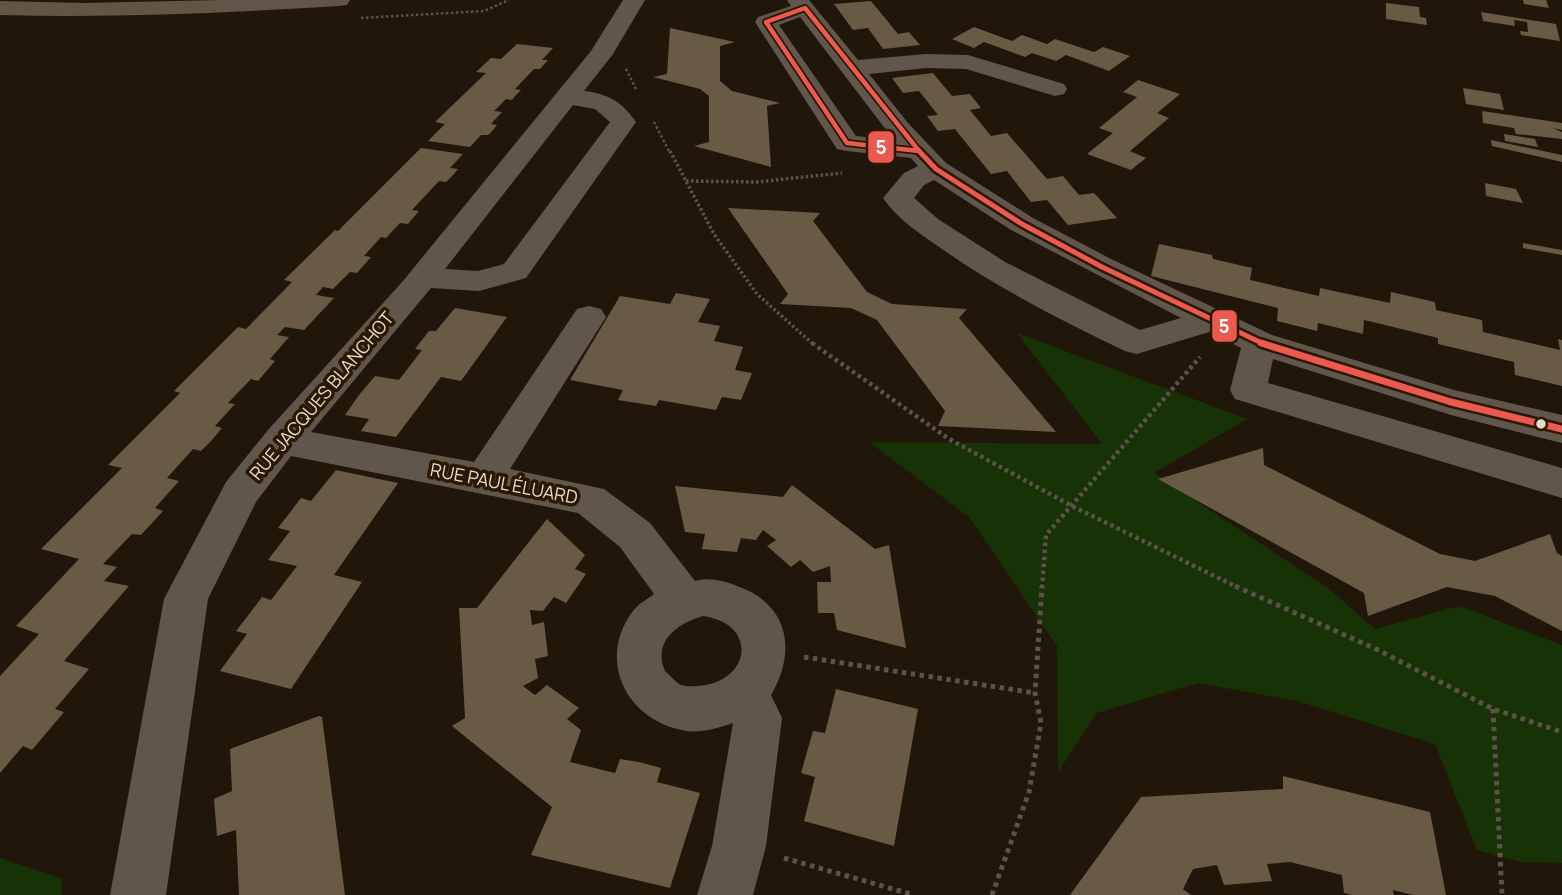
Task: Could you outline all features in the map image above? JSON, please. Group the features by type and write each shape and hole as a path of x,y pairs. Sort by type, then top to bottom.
{"main road":[{"path":"0,8 71,11 164,9 339,0"}],"street":[{"name":"RUE JACQUES BLANCHOT","path":"138,895 186,599 240,493 421,278 610,40 634,0"},
{"path":"928,160 847,143 766,22 802,4 899,129 928,160 1022,224 1102,267 1234,331 1451,402 1562,429"},
{"path":"853,68 926,61 968,62 1055,89"},
{"path":"421,278 479,281 515,271 624,122 613,106 606,103 565,97"},
{"path":"928,160 898,198 908,212 1044,299 1137,343 1234,331"},
{"path":"483,480 589,317"},
{"path":"1234,331 1248,390 1562,483"},
{"name":"RUE PAUL ÉLUARD","path":"282,440 590,500 635,535 684,600"},
{"path":"725,895 739,846 758,718 754,673 762,634 754,619 740,607 723,600 703,597 684,600 666,608 651,620 641,636 637,654 639,672 648,688 663,700 681,708 703,709 724,705 754,673"}],"path":[{"path":"610,40 639,94"},
{"path":"650,113 714,234 757,293 816,347 949,439 1072,506 1211,576 1376,649 1493,709 1562,732"},
{"path":"686,181 756,182 852,172"},
{"path":"992,895 1029,792 1041,723 1035,693 1046,535 1187,369 1234,331"},
{"path":"754,673 1035,693"},
{"path":"1493,709 1502,895"},
{"path":"739,846 914,895"}],"green space":[{"path":"1017,333 1247,419 1154,473 1328,588 1375,629 1459,606 1562,645 1562,863 1521,862 1477,850 1435,744 1297,701 1198,683 1097,713 1058,772 1057,646 969,517 869,442 1102,444"},
{"path":"0,858 61,878 62,895 0,895"}],"building":[{"path":"1523,0 1546,0 1549,8 1524,4"},
{"path":"871,1 898,34 909,32 920,45 883,49 868,28 853,30 834,4"},
{"path":"1386,3 1419,7 1420,17 1426,18 1427,25 1386,19"},
{"path":"1481,12 1556,24 1560,41 1521,35 1520,31 1528,32 1527,22 1514,20 1515,26 1483,21"},
{"path":"974,27 1012,41 1022,35 1047,44 1055,39 1094,52 1103,47 1130,56 1109,71 1066,55 1056,61 1032,53 1025,57 984,42 974,48 952,39"},
{"path":"670,28 735,42 720,46 720,81 732,91 780,103 767,106 771,167 694,146 709,142 709,96 700,89 653,77 667,74"},
{"path":"517,44 553,48 542,60 548,60 540,69 534,69 515,89 521,90 512,100 506,99 494,111 502,112 491,124 497,125 493,130 488,135 481,135 470,147 428,141 445,124 435,122 486,73 476,72 491,58 501,59"},
{"path":"933,73 952,96 970,94 981,108 970,110 991,136 1007,133 1047,179 1063,176 1079,195 1094,193 1117,218 1068,225 1047,200 1031,202 1007,171 991,174 955,129 938,131 927,116 938,115 919,91 903,93 892,78"},
{"path":"1138,80 1180,94 1157,113 1169,118 1130,151 1146,158 1131,170 1087,154 1113,133 1099,128 1137,97 1123,92"},
{"path":"1463,88 1500,94 1504,110 1466,104"},
{"path":"1482,111 1562,123 1562,130 1553,128 1562,132 1562,139 1516,134 1514,128 1483,123"},
{"path":"1504,134 1535,139 1538,147 1505,141"},
{"path":"1491,140 1562,155 1562,162 1492,146"},
{"path":"421,148 463,154 450,168 458,169 446,182 439,181 412,210 419,211 408,224 400,223 386,238 381,237 364,256 371,257 357,273 350,272 333,289 323,287 316,295 334,298 304,330 285,327 277,335 289,337 270,359 275,361 258,381 251,379 228,403 235,404 215,426 222,428 211,441 201,451 193,449 167,478 179,481 155,508 163,511 141,535 132,534 103,564 117,567 104,581 129,586 64,661 89,669 55,709 64,712 32,750 23,746 0,773 0,676 39,634 16,626 79,559 41,549 122,468 108,465 180,393 174,391 238,327 246,329 292,282 284,280 335,230 338,231"},
{"path":"1485,183 1516,189 1523,203 1486,196"},
{"path":"728,208 820,213 813,221 867,292 892,304 967,309 959,318 1056,432 938,426 945,411 877,320 851,308 780,304 788,294"},
{"path":"1523,243 1562,250 1562,255 1523,248"},
{"path":"1159,244 1212,255 1213,259 1252,268 1250,280 1319,296 1320,288 1390,303 1391,292 1435,302 1436,310 1482,320 1483,332 1560,350 1558,339 1562,340 1562,386 1515,375 1514,362 1438,344 1438,338 1364,320 1363,334 1318,323 1317,331 1277,321 1278,308 1151,276"},
{"path":"676,293 710,299 698,322 720,326 714,341 743,347 735,370 752,373 741,400 722,397 716,410 659,400 656,406 618,400 623,390 570,380 620,296 670,304"},
{"path":"455,308 507,317 461,381 441,377 396,437 361,431 369,419 345,415 359,395 375,376 399,380 422,350 415,349 429,331 436,331"},
{"path":"1263,448 1264,465 1440,554 1475,561 1550,534 1557,553 1562,556 1562,631 1495,596 1447,587 1368,616 1364,593 1158,479"},
{"path":"336,470 398,483 334,575 362,582 291,689 220,671 247,634 236,631 262,597 271,600 297,566 268,560 290,531 278,528 301,498 311,501"},
{"path":"792,485 875,549 889,545 906,648 837,630 834,613 818,613 817,582 831,582 830,566 813,572 800,560 791,567 767,546 776,540 763,530 756,540 741,538 737,552 702,549 705,534 685,532 675,486 783,497"},
{"path":"547,519 585,555 575,569 586,574 566,603 554,597 543,611 530,610 532,625 544,622 548,656 535,659 538,678 523,686 535,695 547,685 579,708 567,719 581,730 570,762 615,773 620,759 639,762 661,768 657,782 700,793 670,888 531,855 552,807 452,726 465,718 459,608 477,608"},
{"path":"836,689 918,709 894,846 804,821 815,777 801,773 813,731 825,733"},
{"path":"322,717 345,895 239,895 236,830 217,836 214,799 232,791 230,749"},
{"path":"1283,776 1430,812 1446,895 1413,895 1393,890 1394,895 1352,895 1344,893 1342,875 1290,862 1267,864 1272,881 1224,885 1217,865 1193,869 1183,889 1191,895 1070,895 1141,797 1283,789"}],"transit line":[{"name":"5","path":"805,8 899,129 919,151 847,143 766,22 805,8"},
{"name":"5","path":"919,151 936,169 1022,224 1102,267 1260,343 1451,402 1562,429"}]}
